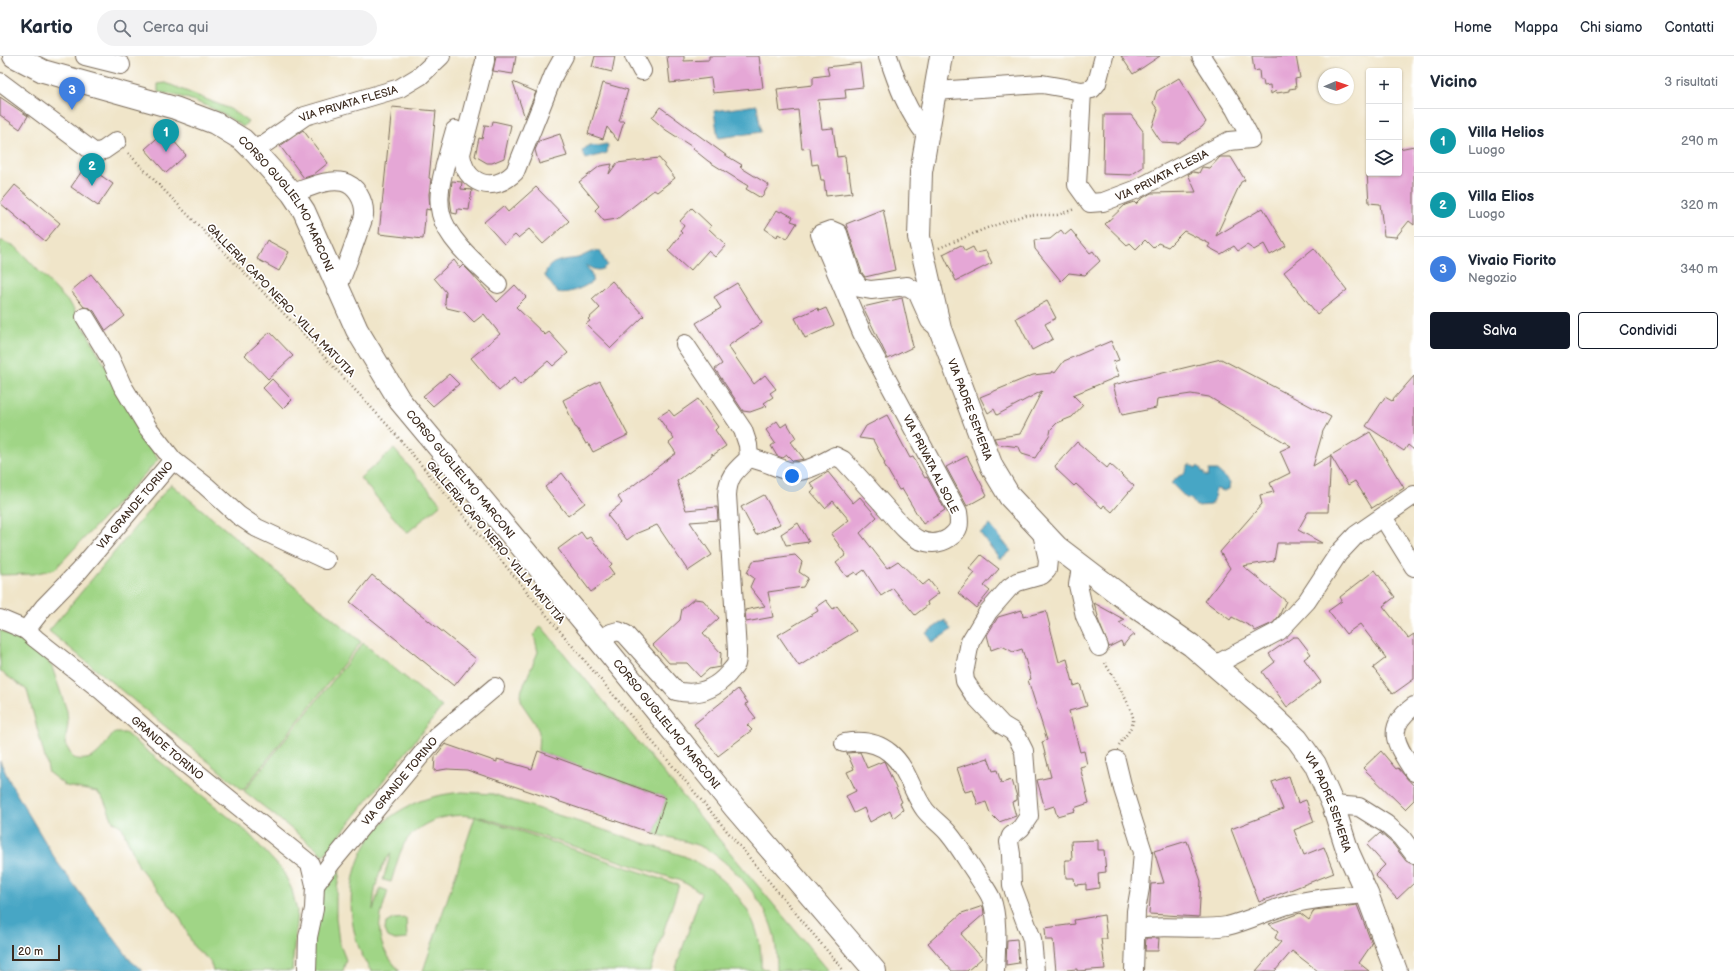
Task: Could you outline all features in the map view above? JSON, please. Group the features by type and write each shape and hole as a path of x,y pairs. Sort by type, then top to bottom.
{"main road":[{"name":"CORSO GUGLIELMO MARCONI","path":"14,56 43,71 175,108 215,123 243,140 254,150 292,193 304,211 313,227 357,330 400,402 599,640 735,808 875,971"},
{"name":"VIA PADRE SEMERIA","path":"941,56 921,172 919,238 940,329 992,467 1010,498 1057,547 1081,567 1137,608 1191,645 1297,739 1315,764 1333,805 1348,852 1367,894 1396,971"}],"street":[{"path":"85,56 122,60 120,92"},
{"name":"VIA PRIVATA FLESIA","path":"254,150 304,116 400,88 420,76 441,56"},
{"path":"474,56 441,184 441,214 448,230 457,242 474,262 498,284"},
{"path":"485,56 461,154 467,172 473,179 481,183 491,185 500,183 515,172 554,74 564,56"},
{"path":"888,56 898,87 914,121 927,136"},
{"path":"935,91 1042,84 1082,91 1092,89 1097,83 1104,56"},
{"name":"VIA PRIVATA FLESIA","path":"1090,203 1103,202 1135,190 1201,154 1229,141 1251,139 1235,109 1201,56"},
{"path":"0,82 95,153 104,150 117,141"},
{"path":"1082,91 1077,185 1090,203"},
{"path":"292,193 329,182 342,182 352,186 358,193 364,215 350,258 338,288"},
{"name":"VIA PRIVATA AL SOLE","path":"749,458 762,460 790,471 800,471 835,456 843,460 903,527 918,539 937,543 946,540 956,532 960,522 958,512 862,334 820,234 831,230 838,233 852,277 860,288 871,290 907,286 917,292 930,321 940,329"},
{"path":"85,317 110,358 122,385 148,428 173,460"},
{"path":"599,640 616,631 625,634 676,691 687,694 714,687 722,681 736,665 737,652 727,495 728,483 733,473 749,458 748,445 743,430 685,344"},
{"name":"VIA GRANDE TORINO","path":"26,630 44,608 79,571 173,460 206,486 238,515 257,528 326,560"},
{"path":"1215,665 1279,631 1308,601 1338,554 1356,536 1414,495"},
{"path":"1382,517 1414,568"},
{"path":"1035,971 1032,939 1012,886 1009,842 1011,836 1022,828 1028,816 1024,752 1021,743 1012,731 1002,725 974,695 965,682 964,673 970,642 988,612 1009,588 1017,582 1042,575 1046,570 1048,560 1041,529"},
{"path":"1081,567 1078,585 1085,616 1099,647"},
{"path":"0,619 26,630"},
{"name":"GRANDE TORINO","path":"26,630 102,691 182,760 310,864 315,885"},
{"name":"VIA GRANDE TORINO","path":"315,885 332,862 437,736 496,688"},
{"path":"1414,706 1404,714 1395,730 1395,739 1414,772"},
{"path":"844,743 862,741 869,742 891,754 904,769 915,794 926,811 948,833 959,848 991,899 996,933 995,971"},
{"path":"1116,760 1122,789 1143,852 1140,888 1136,910 1134,971"},
{"path":"1333,805 1359,807 1386,824 1401,837 1414,854"},
{"path":"307,971 308,938 314,909 315,885"},
{"path":"1136,929 1152,926 1185,929 1228,925 1291,904 1326,898 1367,894"}],"path":[{"name":"GALLERIA CAPO NERO - VILLA MATUTIA","path":"117,141 296,326 392,430 844,971"},
{"path":"922,256 987,228 1025,215 1057,215 1090,203"},
{"path":"1099,647 1103,659 1131,710 1133,719 1131,727 1116,749 1116,760"}],"green space":[{"path":"166,83 230,109 248,121 243,127 223,114 203,104 158,92 158,84"},
{"path":"0,240 16,247 72,306 158,460 55,569 33,574 0,575"},
{"path":"394,449 441,504 407,533 360,478"},
{"path":"171,484 361,642 243,790 49,631"},
{"path":"541,626 829,971 777,971 776,945 773,932 764,910 751,889 723,861 704,848 654,834 666,798 538,751 539,732 535,723 522,704 520,694 538,652 534,635"},
{"path":"0,630 30,646 45,658 52,667 67,711 68,723 65,744 73,758 87,759 92,757 101,750 114,733 125,733 247,832 283,871 292,890 297,911 292,971 213,971 210,961 194,947 180,918 139,867 122,827 113,821 104,800 97,792 66,786 49,773 27,690 0,671"},
{"path":"363,643 442,707 324,855 244,791"},
{"path":"462,792 493,794 684,856 700,865 729,887 750,915 757,931 761,968 768,969 768,971 675,971 701,893 693,887 678,880 475,816 679,885 650,971 423,971 475,817 455,816 445,817 426,824 410,836 404,844 398,858 391,882 383,880 391,853 383,866 374,894 373,910 380,888 388,891 381,913 381,942 391,961 400,971 371,971 361,953 354,933 351,911 352,889 356,868 364,848 376,831 401,810 426,799"},
{"path":"340,870 336,896 336,918 339,942 346,960 343,971 309,971 316,901"},
{"path":"406,918 407,939 395,940 388,937 385,930 386,923 393,919"}],"water":[{"path":"757,105 761,132 718,138 714,111"},
{"path":"589,145 598,146 608,145 607,153 586,159 582,151"},
{"path":"595,251 600,251 607,265 602,269 596,270 586,265 593,277 592,282 584,287 566,293 557,292 545,276 546,270 553,263 578,258"},
{"path":"1189,464 1196,468 1198,466 1206,476 1208,476 1209,470 1217,470 1230,482 1229,489 1224,491 1217,489 1215,490 1214,500 1211,505 1196,506 1191,499 1186,498 1171,483 1179,476 1184,474"},
{"path":"990,525 1011,551 1000,559 980,533"},
{"path":"945,620 951,630 932,643 926,633"},
{"path":"0,761 12,786 57,862 131,961 143,971 0,971"}],"building":[{"path":"496,56 516,56 513,74 493,71"},
{"path":"595,56 615,56 612,72 592,67"},
{"path":"667,56 684,56 684,61 709,60 709,56 759,56 763,88 713,93 711,78 670,83"},
{"path":"1121,56 1160,56 1133,74"},
{"path":"1252,56 1296,56 1300,78 1295,79 1296,88 1277,93 1276,91 1271,94 1270,85 1264,86 1263,80 1260,80 1259,70 1254,71"},
{"path":"860,63 863,87 845,89 846,98 818,100 822,129 833,128 837,157 845,156 852,193 826,196 824,180 821,180 818,164 812,165 810,148 802,149 798,110 780,112 777,89 813,85 813,77 829,75 827,67"},
{"path":"1179,78 1206,122 1202,127 1178,143 1161,142 1152,128 1158,110 1153,103 1157,91"},
{"path":"513,82 536,92 525,118"},
{"path":"603,83 628,90 619,121 624,121 618,141 607,127 603,139 588,134"},
{"path":"0,97 28,116 20,129 0,115"},
{"path":"392,107 436,111 429,178 431,179 429,194 430,210 426,209 423,239 379,234"},
{"path":"660,107 727,156 742,165 740,167 769,185 761,198 746,189 748,186 708,161 693,149 694,148 666,130 652,118"},
{"path":"1104,115 1131,115 1143,131 1143,167 1131,175 1103,174"},
{"path":"493,121 511,125 504,158 492,163 487,163 475,156 479,138 482,139 485,125 492,126"},
{"path":"303,130 328,163 313,175 304,178 280,146"},
{"path":"165,131 186,155 166,173 145,149"},
{"path":"560,134 567,156 539,164 535,150 539,141"},
{"path":"1414,146 1414,225 1409,221 1396,237 1384,236 1380,204 1369,203 1367,176 1402,176 1402,148"},
{"path":"1220,157 1231,157 1245,180 1241,182 1216,236 1263,208 1286,246 1270,255 1264,244 1254,250 1247,245 1238,251 1234,246 1221,254 1208,247 1210,244 1184,231 1168,247 1158,243 1153,248 1145,240 1136,249 1130,243 1127,245 1105,224 1125,205 1134,202 1136,204 1151,193 1196,192 1188,174 1193,172 1199,173 1202,167 1210,168"},
{"path":"659,158 675,178 657,192 654,190 617,219 604,221 595,210 599,206 579,182 600,166 612,164 609,174 617,163"},
{"path":"86,165 113,184 98,206 71,187"},
{"path":"452,181 462,182 461,189 472,190 469,210 458,209 457,214 452,213 450,199"},
{"path":"15,185 60,223 45,241 0,203"},
{"path":"536,187 569,221 543,244 529,229 518,238 515,235 504,244 484,222 503,206 508,212"},
{"path":"692,208 711,226 709,229 726,245 715,257 708,251 690,271 668,251 682,233 680,231 684,226 680,221"},
{"path":"883,209 895,270 865,277 862,273 846,224"},
{"path":"777,210 793,217 791,221 797,223 787,239 778,234 777,237 765,229"},
{"path":"1061,230 1065,235 1071,230 1090,253 1093,251 1100,261 1085,275 1069,273 1061,281 1035,249 1034,240 1050,239"},
{"path":"267,240 289,252 279,271 257,259"},
{"path":"961,245 965,251 973,247 976,253 986,251 992,263 956,281 943,254"},
{"path":"1314,248 1347,290 1317,314 1284,272"},
{"path":"454,260 460,268 463,265 497,302 515,285 526,297 516,307 545,335 549,332 568,353 553,366 548,361 520,385 514,378 499,391 471,358 500,334 484,314 474,322 464,312 447,308 445,303 446,292 434,278"},
{"path":"91,274 125,316 106,331 94,311 90,308 84,307 71,291"},
{"path":"612,281 644,316 611,348 586,324 590,321 588,319 600,308 592,299"},
{"path":"737,283 762,323 728,346 754,384 765,375 776,389 770,393 773,397 764,403 767,406 750,412 743,411 715,369 722,364 696,323 721,308 714,297"},
{"path":"902,298 913,347 888,359 863,307"},
{"path":"1047,301 1056,318 1045,324 1053,339 1032,350 1016,318"},
{"path":"818,308 819,311 826,308 834,325 805,338 795,318"},
{"path":"270,332 293,356 268,379 245,355"},
{"path":"1111,341 1119,360 1113,362 1119,376 1073,395 1083,405 1072,417 1057,423 1051,429 1050,434 1035,458 1022,454 1019,447 997,444 994,438 1020,434 1042,391 997,415 994,409 988,413 980,397 1033,375 1051,373 1052,371 1055,373 1064,361"},
{"path":"1221,359 1331,417 1323,431 1313,466 1370,432 1404,488 1372,508 1355,481 1348,485 1331,456 1328,512 1308,512 1298,530 1322,543 1277,543 1274,561 1243,566 1286,601 1279,616 1273,623 1255,631 1252,627 1232,617 1230,620 1205,601 1230,568 1220,552 1262,504 1260,495 1274,492 1270,483 1290,473 1280,451 1291,446 1209,397 1191,394 1157,399 1156,408 1122,415 1113,385"},
{"path":"449,374 459,384 433,406 423,396"},
{"path":"1414,376 1414,450 1408,445 1404,451 1366,426 1385,397 1392,401"},
{"path":"272,379 292,400 283,409 263,388"},
{"path":"600,381 628,435 593,452 588,443 586,444 575,427 563,400"},
{"path":"698,399 718,427 715,430 726,446 713,455 712,453 712,456 677,481 686,510 717,507 718,520 690,522 712,555 688,571 657,525 635,534 627,540 607,515 622,503 618,497 676,453 669,443 674,439 658,417 669,410 674,416"},
{"path":"887,415 910,458 913,457 925,478 927,477 945,510 923,524 902,489 899,490 884,464 885,463 873,440 859,438 866,426"},
{"path":"777,421 781,427 787,423 796,438 791,442 804,459 793,461 787,455 783,458 777,456 771,446 775,443 766,430"},
{"path":"1077,442 1107,468 1110,464 1134,486 1112,512 1104,505 1102,508 1076,484 1074,486 1057,470 1055,466"},
{"path":"967,456 987,495 967,506 946,467"},
{"path":"828,472 853,503 860,497 877,517 860,533 887,568 898,561 923,585 929,580 939,593 927,602 928,605 915,615 893,588 881,596 864,570 857,575 855,572 847,577 836,563 846,555 831,534 849,520 833,501 825,508 811,492 815,489 810,483"},
{"path":"562,473 585,503 568,516 545,487"},
{"path":"764,495 780,524 756,535 741,507"},
{"path":"798,523 809,542 786,545 781,534"},
{"path":"581,532 586,539 590,537 612,564 609,567 614,574 591,592 558,549"},
{"path":"795,555 802,562 799,572 808,578 803,587 768,592 773,617 746,622 745,610 765,606 750,587 754,578 747,573 753,561"},
{"path":"981,555 999,569 984,586 990,591 976,608 958,593 975,573 969,569"},
{"path":"1375,570 1395,597 1383,606 1408,638 1414,634 1414,679 1393,694 1373,668 1386,658 1360,624 1346,634 1328,611 1342,601 1340,597"},
{"path":"372,575 476,659 454,686 350,602"},
{"path":"694,599 703,600 719,618 703,633 721,653 720,667 709,669 700,677 687,663 669,663 653,645 680,620 682,609"},
{"path":"826,600 833,609 837,606 856,631 799,666 778,635 818,611 816,607"},
{"path":"1094,603 1125,620 1119,623 1135,635 1130,637 1123,646 1121,641 1109,647 1097,617"},
{"path":"1022,610 1023,617 1046,611 1059,662 1067,659 1074,686 1080,684 1087,706 1069,711 1080,752 1084,751 1087,765 1080,767 1089,803 1074,808 1075,811 1057,816 1054,806 1045,809 1037,780 1051,777 1042,742 1047,740 1028,680 1031,679 1022,649 1013,652 1002,646 991,650 987,635 998,617"},
{"path":"1293,637 1298,637 1311,654 1304,659 1321,682 1287,707 1262,672 1275,662 1269,654"},
{"path":"738,689 748,703 745,704 756,718 747,725 752,730 718,756 694,724"},
{"path":"445,744 497,762 497,759 532,769 538,751 666,798 654,834 467,770 447,769 434,771 435,757"},
{"path":"1381,751 1396,769 1398,768 1414,786 1414,800 1405,809 1363,768"},
{"path":"860,752 867,768 884,761 902,802 900,803 903,810 893,818 890,811 870,822 864,808 854,813 846,796 856,791 847,772 854,769 847,753"},
{"path":"988,758 993,771 997,770 1001,783 1012,780 1017,797 1017,800 1012,802 1016,816 999,822 990,813 986,802 978,805 973,790 965,792 957,768"},
{"path":"1289,776 1298,803 1306,800 1314,822 1294,830 1304,855 1324,847 1334,873 1259,902 1231,829 1283,809 1272,782"},
{"path":"1380,833 1393,844 1406,861 1414,865 1414,883 1397,899 1375,875 1385,865 1367,845"},
{"path":"1098,840 1098,850 1104,850 1106,872 1098,873 1099,888 1086,890 1086,884 1075,885 1074,878 1066,878 1065,860 1072,860 1071,841"},
{"path":"1187,841 1201,881 1199,917 1149,914 1151,884 1164,883 1154,851"},
{"path":"1357,905 1372,944 1359,963 1369,971 1318,971 1292,951 1275,971 1256,971 1281,942 1275,938 1278,931 1269,924 1300,913 1309,920 1314,910"},
{"path":"983,906 984,914 961,934 982,958 967,971 952,971 928,943 962,913"},
{"path":"1104,915 1107,939 1101,939 1105,969 1056,971 1053,940 1046,940 1045,928 1075,924 1074,920"},
{"path":"1146,938 1159,938 1158,951 1145,951"},
{"path":"1017,939 1019,963 1006,965 1007,940"}],"place":[{"name":"Vivaio Fiorito","path":"72,110"},
{"name":"Villa Helios","path":"166,152"},
{"name":"Villa Elios","path":"92,186"}]}
